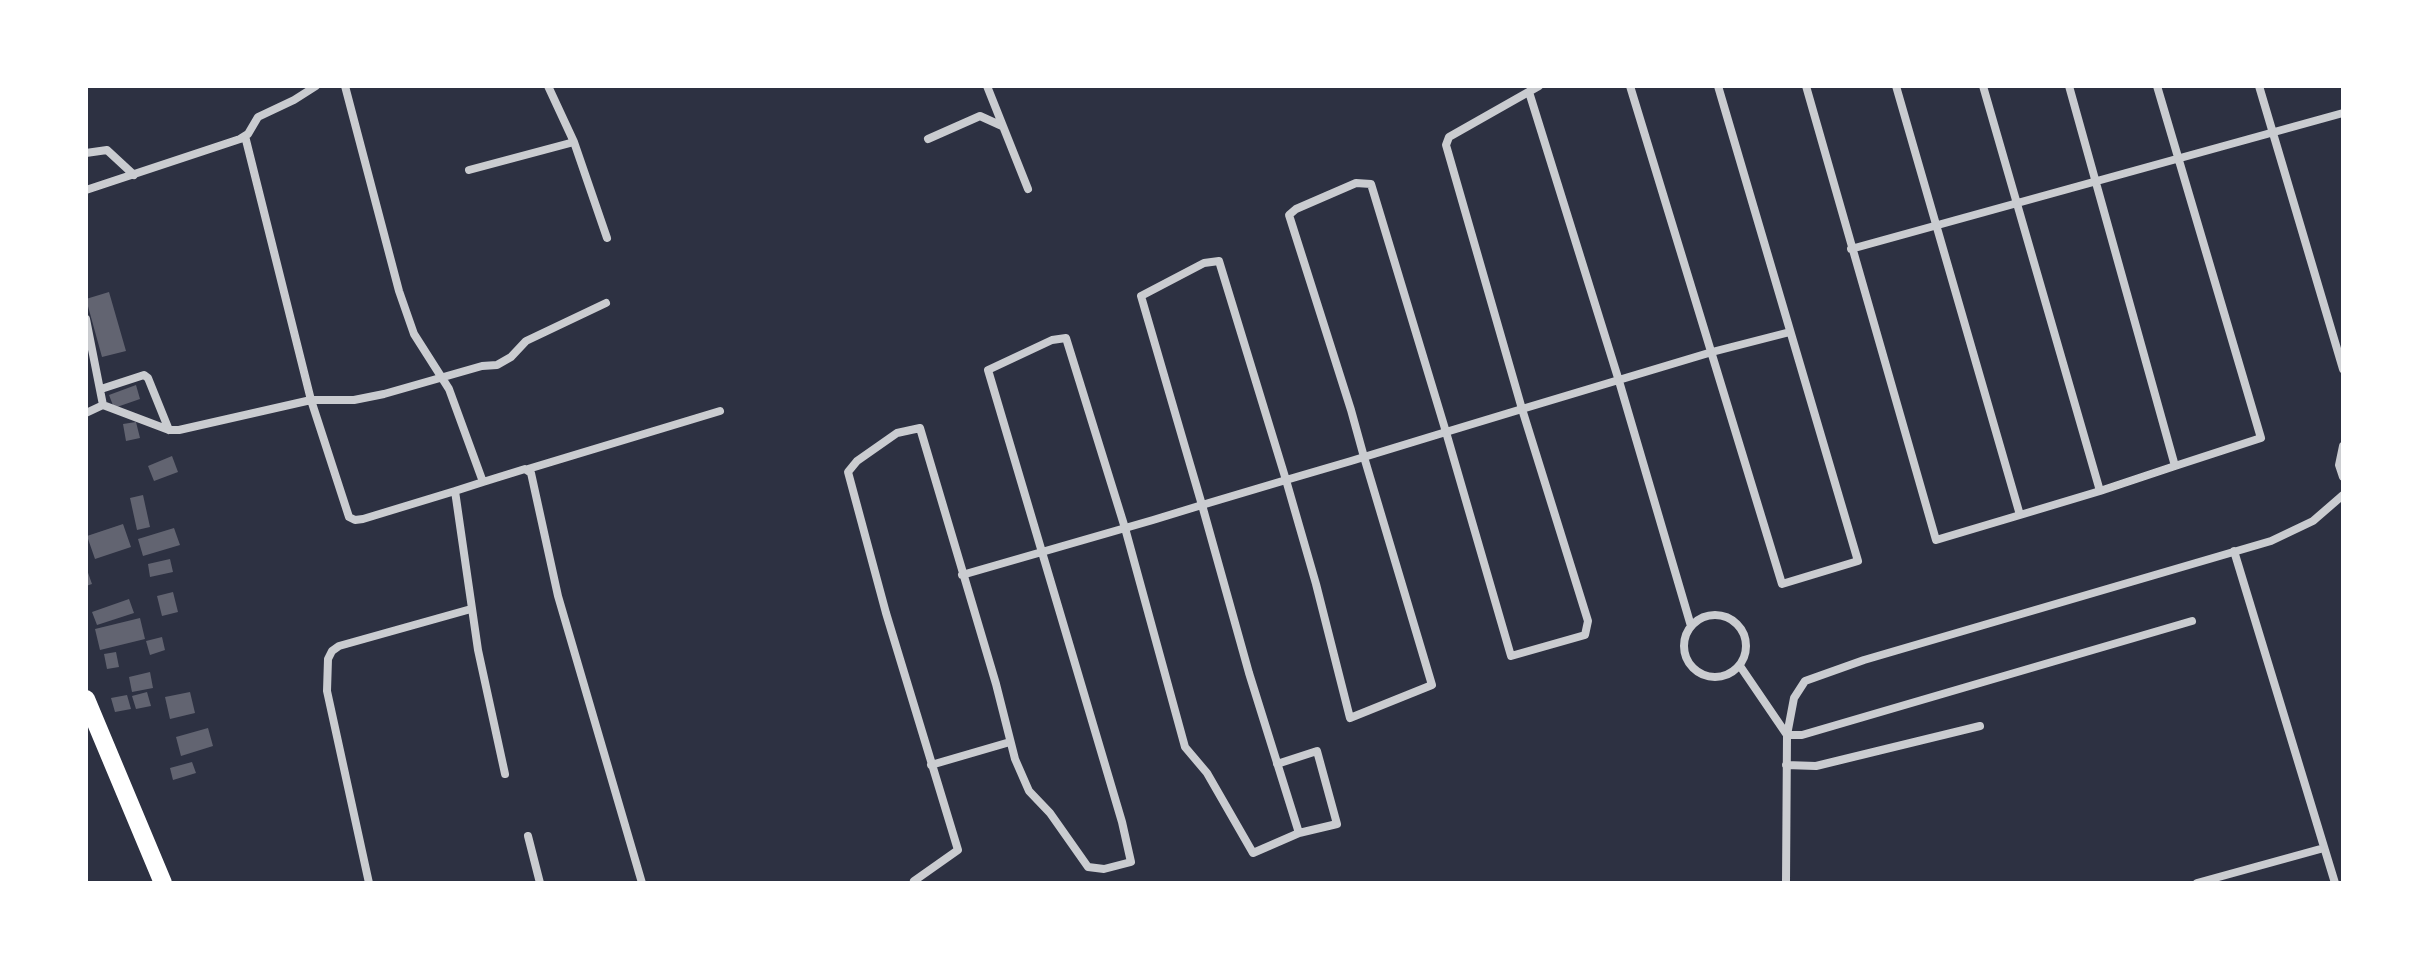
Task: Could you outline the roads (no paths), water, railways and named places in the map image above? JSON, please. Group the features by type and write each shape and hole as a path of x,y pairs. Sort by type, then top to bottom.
{"highway":[{"path":"86,699 163,883"}],"street":[{"path":"86,190 245,136 258,117 316,86"},
{"path":"345,86 399,291 419,345 449,389 483,482"},
{"path":"548,86 574,142 607,238"},
{"path":"987,86 1028,189"},
{"path":"1299,833 1141,296 1204,263 1219,261 1286,480 1350,718 1432,685 1289,215 1356,183 1371,184 1511,656 1585,635 1588,621 1522,409 1446,145 1449,137 1539,86"},
{"path":"1630,86 1782,584 1858,561 1718,86"},
{"path":"1806,86 1936,540 2261,438 2157,86"},
{"path":"1896,86 2020,515"},
{"path":"1983,86 2100,491"},
{"path":"2069,86 2175,466"},
{"path":"2259,86 2343,369"},
{"path":"1529,92 1691,626 1684,646 1685,656 1696,672 1715,678 1740,666 1746,647 1741,628 1734,621 1715,615 1706,616 1691,626"},
{"path":"1851,249 2343,113"},
{"path":"928,139 980,116 1002,126"},
{"path":"245,136 311,400 347,512 352,519 363,519 720,411"},
{"path":"469,170 574,142"},
{"path":"86,153 107,150 134,175"},
{"path":"86,413 103,405 169,430 195,427 311,400 354,400 504,362 526,341 606,303"},
{"path":"86,319 103,405"},
{"path":"962,575 1712,352 1790,332"},
{"path":"914,881 958,850 848,472 857,461 897,433 920,428 996,684 1015,759 1029,791 1050,813 1088,867 1104,869 1131,862 1122,822 988,370 1052,340 1066,338 1125,528 1185,747 1207,773 1253,853 1299,833 1337,824 1317,751 1277,764"},
{"path":"101,389 144,375 148,378 169,430"},
{"path":"2343,446 2339,465 2343,477"},
{"path":"528,469 533,477 558,596 642,883"},
{"path":"455,491 471,609 505,774"},
{"path":"1786,883 1787,735 1794,698 1805,681 1864,660 2299,529 2343,495"},
{"path":"2234,551 2335,883"},
{"path":"369,883 327,691 328,659 339,646 471,609"},
{"path":"1787,735 1814,732 2192,621"},
{"path":"1740,666 1787,735"},
{"path":"1786,765 1816,766 1980,726"},
{"path":"931,765 1010,742"},
{"path":"528,836 540,883"},
{"path":"2197,883 2324,848"}]}
